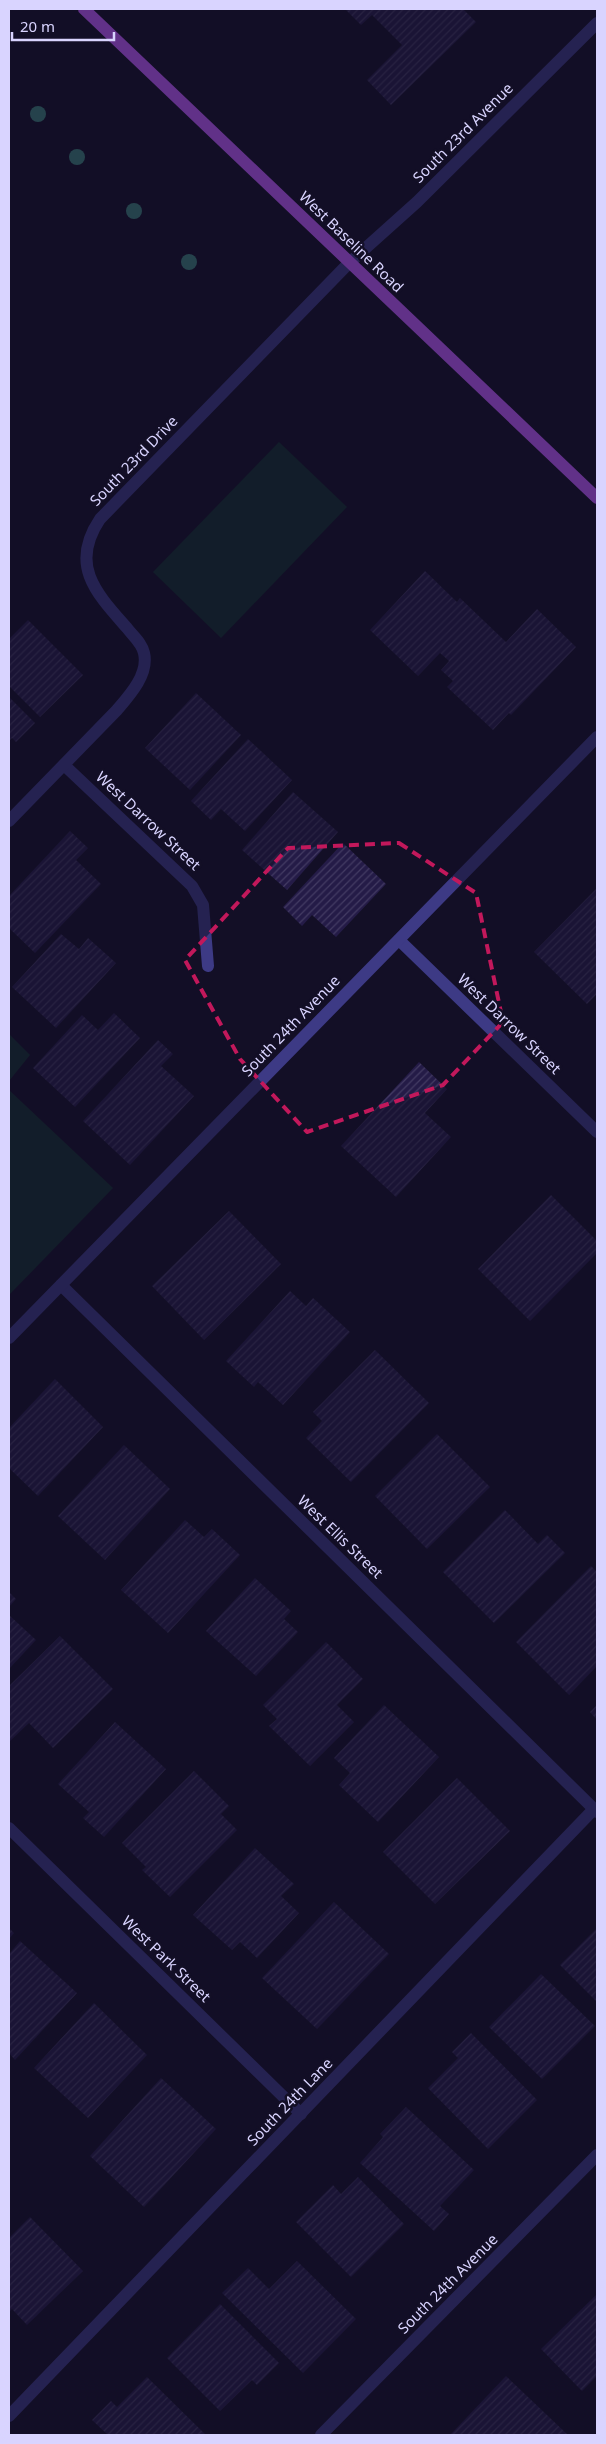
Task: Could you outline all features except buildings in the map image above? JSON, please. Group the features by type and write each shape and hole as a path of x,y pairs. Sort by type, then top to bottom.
{"main road":[{"name":"West Baseline Road","path":"84,9 597,498"}],"street":[{"name":"South 23rd Avenue","path":"349,263 417,202 597,23"},
{"name":"South 23rd Drive","path":"9,820 64,765 132,692 145,660 141,644 101,599 88,574 86,560 93,530 100,519 349,263"},
{"name":"South 24th Avenue","path":"9,1338 597,737"},
{"name":"West Darrow Street","path":"64,765 192,886 203,905 208,966"},
{"name":"West Darrow Street","path":"399,940 597,1132"},
{"name":"West Ellis Street","path":"60,1285 596,1810"},
{"name":"South 24th Lane","path":"9,2416 596,1810"},
{"name":"West Park Street","path":"9,1828 301,2114"},
{"name":"South 24th Avenue","path":"321,2435 597,2155"}],"highlighted area":[{"path":"399,843 476,893 503,1022 443,1085 307,1132 240,1059 185,960 288,848"}],"green space":[{"path":"279,442 347,507 221,638 153,572"},
{"path":"9,1034 30,1055 9,1081"},
{"path":"9,1090 113,1188 9,1295"}]}
